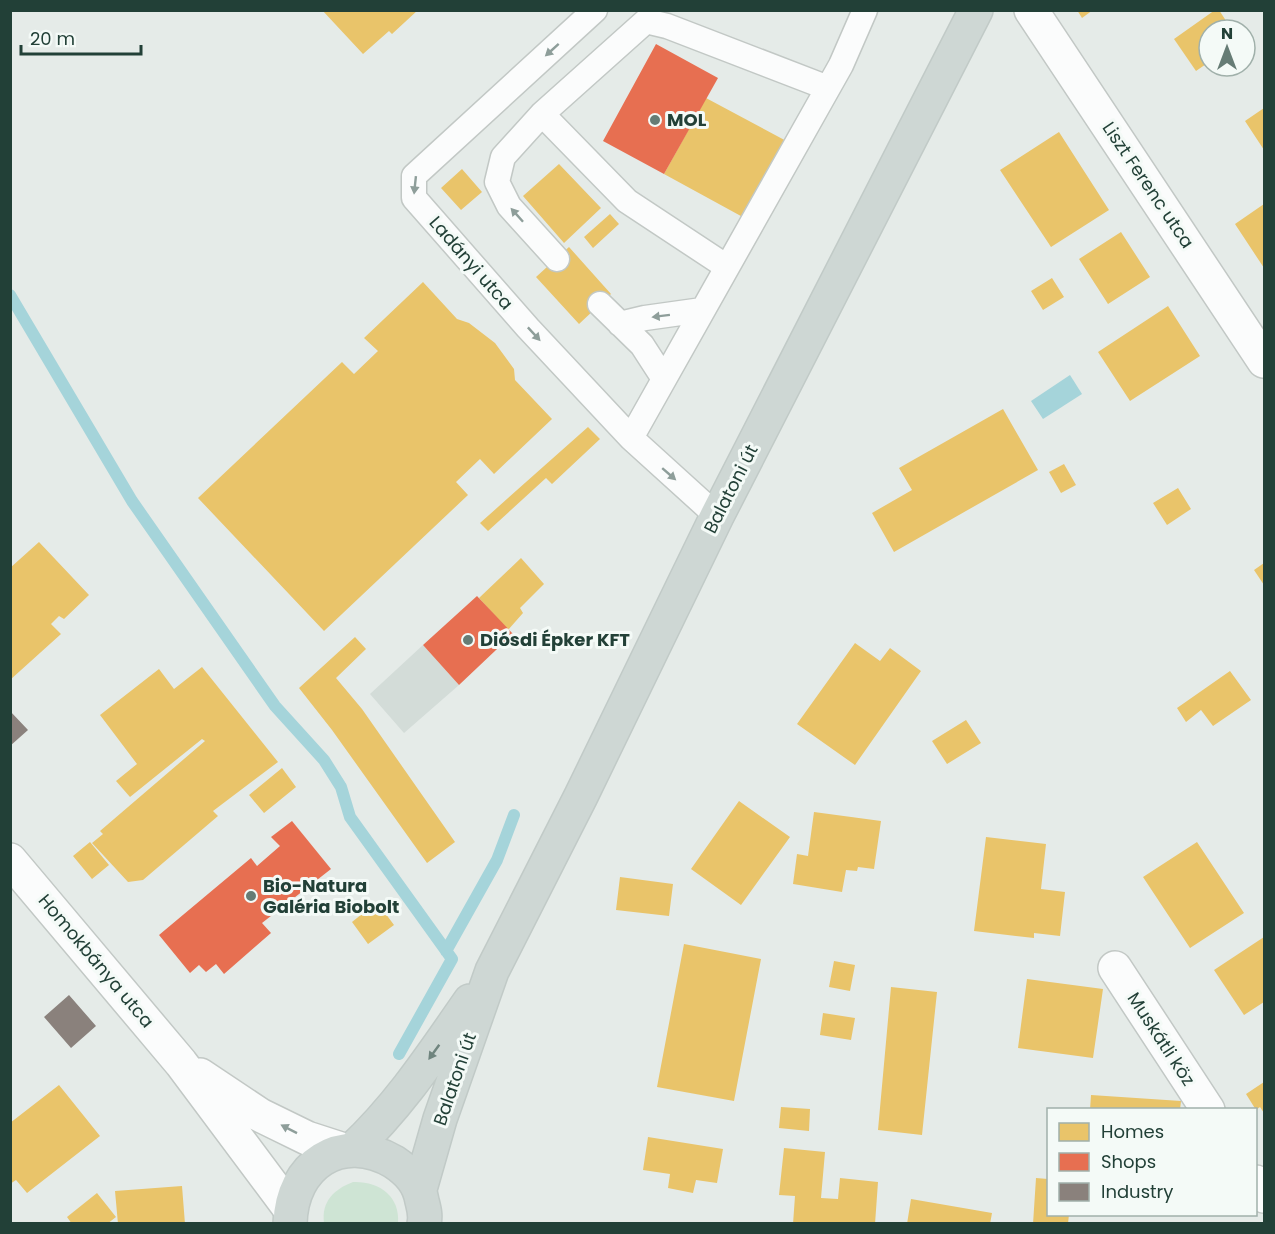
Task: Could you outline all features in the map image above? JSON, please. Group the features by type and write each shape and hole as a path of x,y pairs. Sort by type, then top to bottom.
{"main road":[{"name":"Balatoni út","path":"420,1189 440,1119 492,970 581,796 717,516 976,10"},
{"name":"Balatoni út","path":"290,1216 295,1191 304,1176 327,1155 348,1150 379,1125 401,1099 492,970"},
{"path":"348,1150 383,1156 408,1171 420,1189 426,1216 424,1224"}],"street":[{"name":"Liszt Ferenc utca","path":"1031,10 1264,361"},
{"name":"Homokbánya utca","path":"10,860 181,1063 290,1216"},
{"name":"Muskátli köz","path":"1115,968 1207,1108"},
{"name":"Homokbánya utca","path":"181,1063 260,1114 307,1138 348,1150"}],"lane":[{"name":"Ladányi utca","path":"595,10 414,176 414,198 528,328 631,438 717,516"},
{"path":"631,438 841,65 865,10"},
{"path":"557,259 509,206 497,182 503,157 542,114 646,21 667,26 828,88"},
{"path":"542,114 627,201 727,267"},
{"path":"600,304 642,345 664,379"},
{"path":"620,324 702,310"}],"shaded area":[{"name":"Diósdi Épker KFT","path":"423,645 459,685 404,733 370,694"}],"green space":[{"path":"353,1182 371,1184 386,1192 395,1205 398,1223 324,1223 325,1209 330,1197 340,1188"}],"water":[{"path":"1070,375 1082,394 1043,419 1031,401"}],"building: Homes":[{"path":"322,10 418,10 392,34 389,31 363,54"},
{"path":"1077,10 1093,10 1082,18"},
{"path":"1215,10 1219,10 1224,18 1204,18"},
{"path":"1197,23 1197,70 1196,71 1174,39"},
{"path":"706,98 805,151 761,227 664,174"},
{"path":"1264,108 1264,150 1245,121"},
{"path":"1059,132 1109,210 1051,247 1000,170"},
{"path":"559,164 601,208 564,243 523,196"},
{"path":"462,169 482,192 461,210 441,188"},
{"path":"1264,204 1264,268 1235,224"},
{"path":"610,214 619,224 593,248 584,237"},
{"path":"1121,232 1150,277 1108,304 1079,259"},
{"path":"569,247 611,294 579,324 536,277"},
{"path":"1052,278 1064,297 1043,310 1031,291"},
{"path":"423,282 457,319 469,323 495,343 514,369 515,380 552,419 494,474 480,459 456,482 468,495 324,631 198,498 342,362 354,374 378,351 364,338"},
{"path":"1168,306 1200,356 1130,401 1098,352"},
{"path":"1003,409 1038,470 894,552 872,513 912,490 899,468"},
{"path":"588,427 600,439 552,484 546,478 488,531 480,523"},
{"path":"1064,464 1076,485 1061,493 1049,472"},
{"path":"1178,488 1191,509 1167,525 1153,503"},
{"path":"39,542 89,595 64,619 59,616 51,624 61,634 10,680 10,568"},
{"path":"521,558 544,584 520,608 523,613 508,630 479,598"},
{"path":"1264,563 1264,585 1254,570"},
{"path":"355,637 366,649 336,678 362,709 455,842 427,863 332,730 299,688"},
{"path":"855,643 880,661 890,648 921,671 855,765 797,724"},
{"path":"202,667 278,762 213,811 218,816 143,880 128,882 92,843 103,834 100,831 205,741 202,739 130,797 116,781 137,764 100,715 159,669 174,689"},
{"path":"1230,671 1251,700 1213,726 1201,710 1186,722 1177,708"},
{"path":"966,720 981,743 947,764 932,741"},
{"path":"282,768 296,787 264,813 249,795"},
{"path":"739,801 790,837 741,905 691,869"},
{"path":"814,812 881,821 874,869 858,867 857,871 846,870 842,892 793,884 797,854 808,856"},
{"path":"986,837 1046,844 1041,889 1065,892 1060,936 1034,933 1034,938 974,931"},
{"path":"90,842 109,865 92,879 73,856"},
{"path":"1197,842 1244,913 1190,948 1143,877"},
{"path":"620,877 673,884 669,916 616,910"},
{"path":"377,902 394,925 368,944 352,922"},
{"path":"1264,937 1264,1002 1244,1015 1214,970"},
{"path":"684,944 761,959 734,1101 657,1087"},
{"path":"834,961 855,965 850,991 829,987"},
{"path":"1027,979 1103,989 1093,1058 1018,1048"},
{"path":"891,987 937,992 922,1135 878,1130"},
{"path":"823,1013 855,1018 851,1040 820,1035"},
{"path":"1264,1082 1264,1113 1260,1107 1255,1108 1246,1094"},
{"path":"59,1085 100,1136 27,1193 16,1180 10,1184 10,1123"},
{"path":"1091,1095 1181,1101 1180,1108 1090,1108"},
{"path":"781,1107 810,1109 809,1131 779,1128"},
{"path":"648,1137 723,1149 717,1183 696,1180 693,1193 668,1188 670,1174 643,1170"},
{"path":"784,1148 825,1152 821,1198 838,1199 840,1178 878,1182 875,1224 793,1224 795,1196 779,1195"},
{"path":"1036,1178 1047,1179 1047,1216 1069,1216 1068,1224 1033,1224"},
{"path":"182,1186 185,1224 118,1224 115,1191"},
{"path":"97,1193 116,1217 107,1224 72,1224 67,1217"},
{"path":"911,1199 992,1213 990,1224 907,1224"}],"building: Shops":[{"name":"MOL","path":"656,44 718,78 664,174 603,141"},
{"name":"Diósdi Épker KFT","path":"477,596 513,634 459,685 423,645"},
{"name":"Bio-Natura Galéria Biobolt","path":"292,821 331,869 262,923 271,933 224,974 216,964 206,972 199,965 190,973 159,935 251,858 257,866 280,846 271,837"}],"building: Industry":[{"path":"10,711 28,730 10,746"},
{"path":"69,995 96,1026 71,1048 44,1017"}],"waterway":[{"path":"10,295 132,501 275,706 324,760 341,787 350,817 452,959 399,1054"},
{"path":"446,951 497,860 514,815"}],"place":[{"name":"MOL","path":"655,120"},
{"name":"Diósdi Épker KFT","path":"468,640"},
{"name":"Bio-Natura Galéria Biobolt","path":"251,896"}]}
